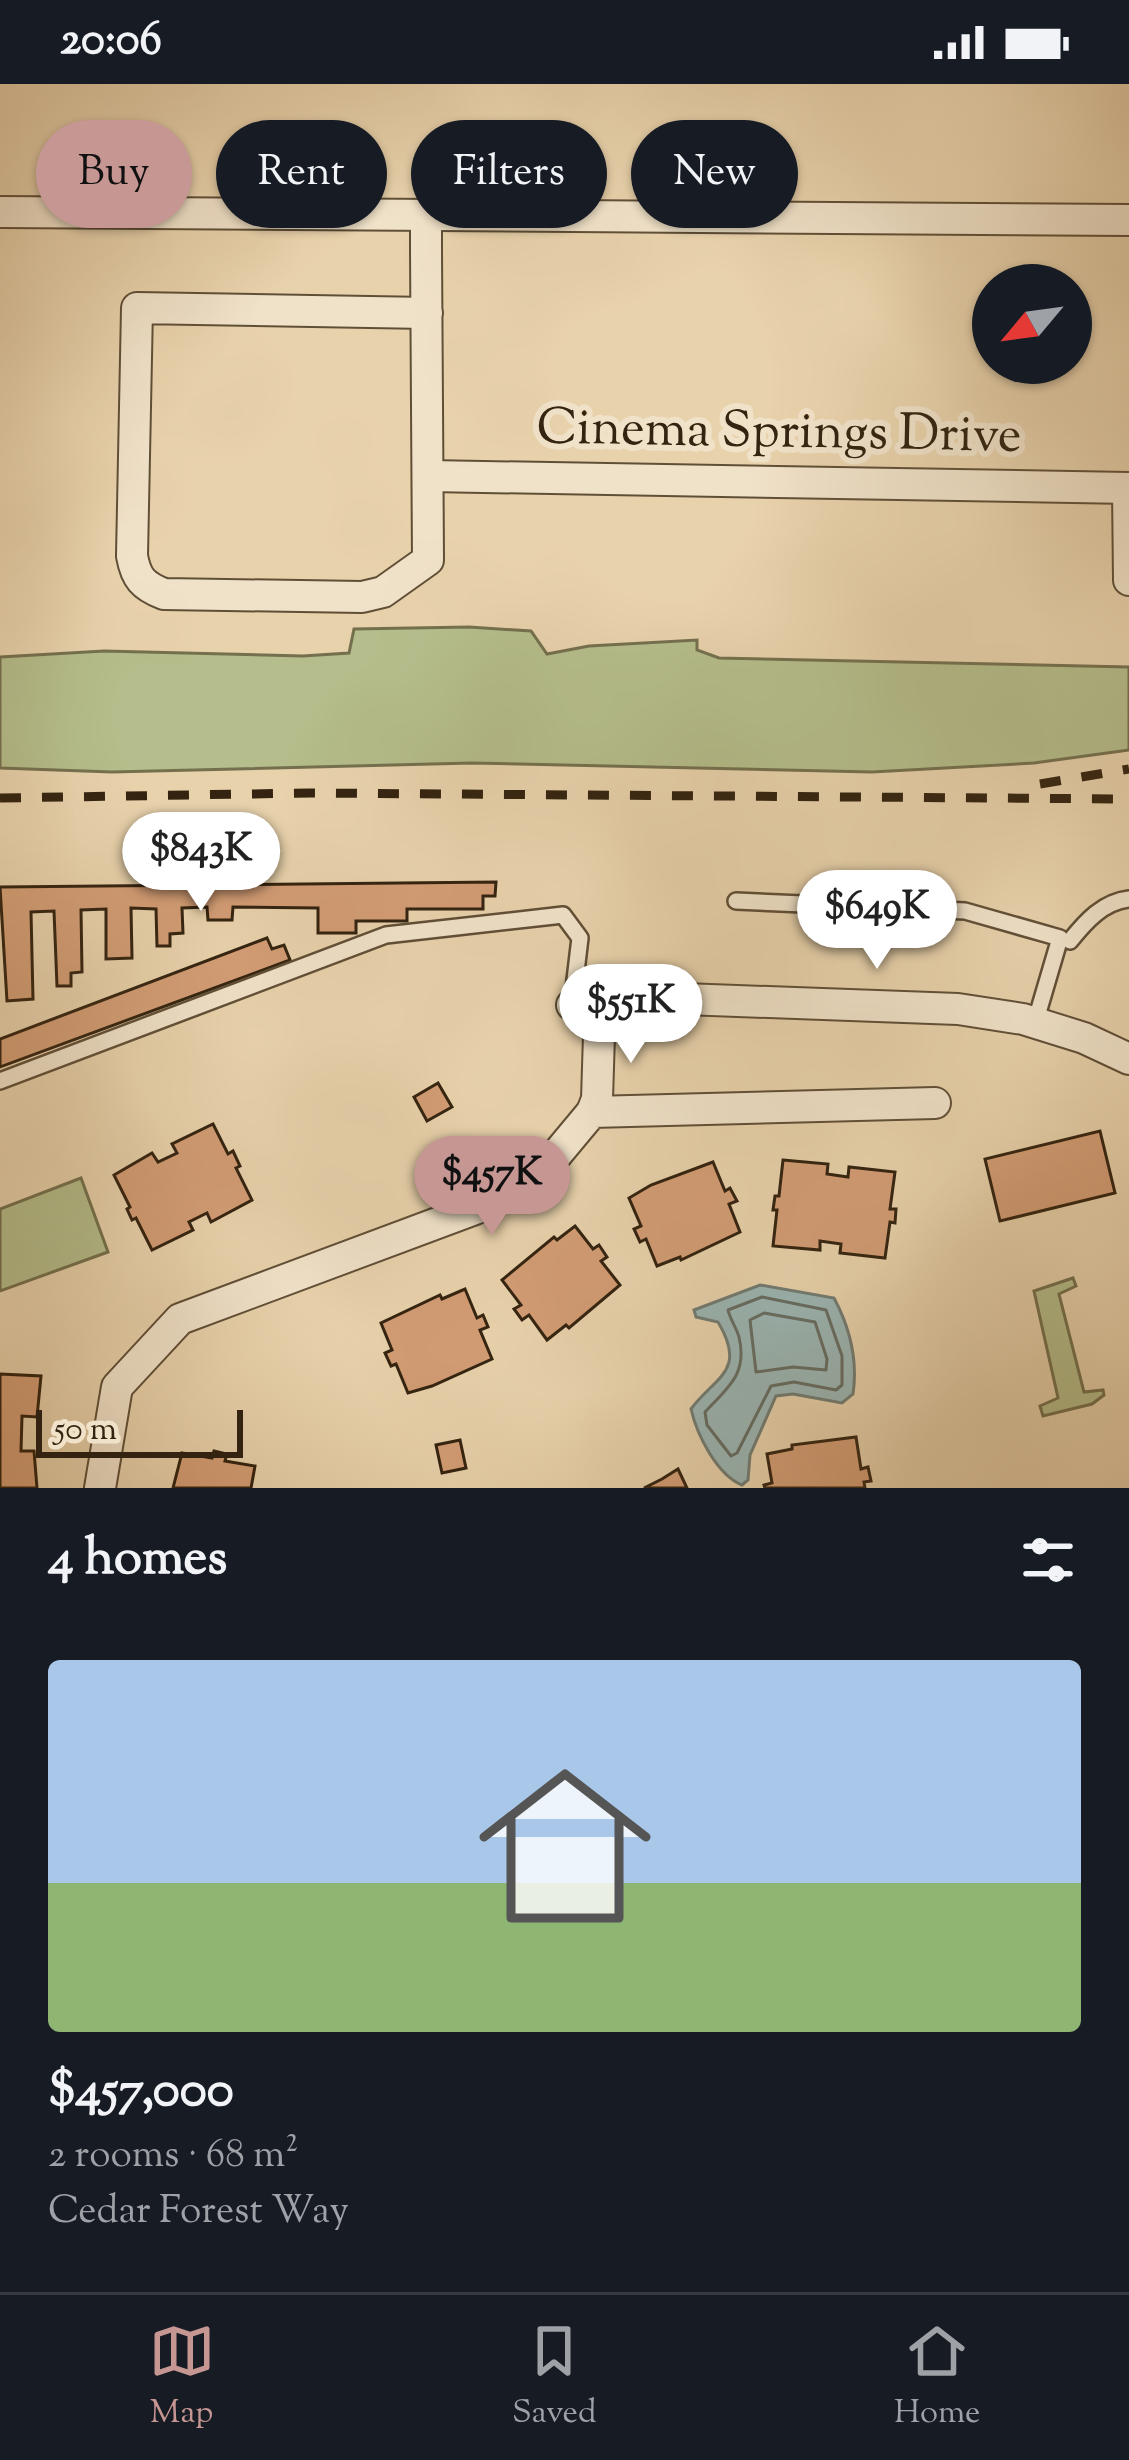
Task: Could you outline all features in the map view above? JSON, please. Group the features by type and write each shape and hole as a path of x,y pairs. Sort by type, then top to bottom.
{"street":[{"path":"0,212 411,215"},
{"path":"607,216 1129,220"},
{"path":"426,228 429,476 428,560 383,592 362,597 164,594 145,586 135,573 132,556 137,308 427,313"},
{"name":"Cinema Springs Drive","path":"429,476 1129,488 1129,580"},
{"path":"100,1488 117,1387 180,1319 475,1209 547,1166 592,1112 597,1099 586,1005 657,998 958,1009 1035,1023 1129,1059"},
{"path":"592,1112 935,1103"}],"lane":[{"path":"1070,941 1089,918 1129,899"},
{"path":"736,901 965,911 1060,938 1035,1023"},
{"path":"0,1081 386,935 563,915 580,938 586,1005"}],"green space":[{"path":"354,629 531,631 547,654 589,646 697,640 697,650 719,658 1129,667 1129,750 1034,763 872,772 472,763 112,772 0,768 0,657 104,651 303,656 349,653"},
{"path":"81,1178 108,1252 0,1291 0,1209"},
{"path":"1073,1278 1076,1286 1059,1294 1084,1392 1103,1390 1104,1395 1092,1404 1043,1416 1040,1406 1058,1398 1034,1291"}],"water":[{"path":"760,1285 834,1298 851,1344 853,1394 842,1403 793,1394 776,1396 750,1455 748,1480 742,1485 724,1473 709,1453 691,1409 724,1372 730,1352 718,1322 696,1317 694,1310"}],"building":[{"path":"496,882 495,896 483,896 483,909 407,909 407,921 356,921 356,933 318,933 318,908 233,907 232,920 208,920 207,907 182,908 183,933 170,934 170,946 157,946 156,909 131,908 132,958 106,959 106,909 81,910 82,972 71,973 71,986 57,986 54,911 31,912 33,999 7,1001 0,887"},
{"path":"267,938 272,949 284,945 290,960 0,1067 0,1039"},
{"path":"438,1083 452,1107 427,1121 414,1097"},
{"path":"213,1124 228,1154 233,1151 252,1200 211,1222 207,1213 189,1222 193,1230 152,1250 136,1218 132,1220 114,1175 152,1153 158,1162 177,1153 172,1144"},
{"path":"1100,1131 1115,1193 1000,1221 985,1159"},
{"path":"783,1160 828,1164 827,1174 848,1177 849,1167 895,1172 890,1209 896,1209 895,1223 890,1222 885,1258 840,1253 841,1244 820,1241 820,1250 773,1246 777,1210 773,1210"},
{"path":"713,1162 725,1191 730,1188 737,1201 729,1204 740,1232 657,1266 646,1239 640,1242 634,1229 641,1226 629,1198"},
{"path":"575,1226 593,1249 599,1245 607,1257 601,1261 620,1285 569,1328 566,1325 547,1340 529,1315 522,1320 514,1309 521,1305 502,1280 554,1237 557,1240"},
{"path":"465,1289 477,1318 483,1315 488,1327 480,1330 492,1359 408,1393 396,1364 391,1366 385,1353 392,1350 381,1323 440,1295 442,1299"},
{"path":"0,1374 41,1376 37,1417 22,1416 21,1451 34,1451 37,1488 0,1488"},
{"path":"856,1437 861,1469 868,1467 871,1481 864,1482 865,1488 765,1488 772,1483 767,1454 792,1449 792,1445"},
{"path":"460,1440 466,1468 442,1473 436,1445"},
{"path":"214,1451 227,1454 225,1461 255,1466 251,1488 173,1488 182,1453 212,1458"},
{"path":"678,1469 687,1488 644,1488 662,1479"}],"railway":[{"path":"1040,784 1129,769"},
{"path":"0,798 311,793 1129,799"}]}
